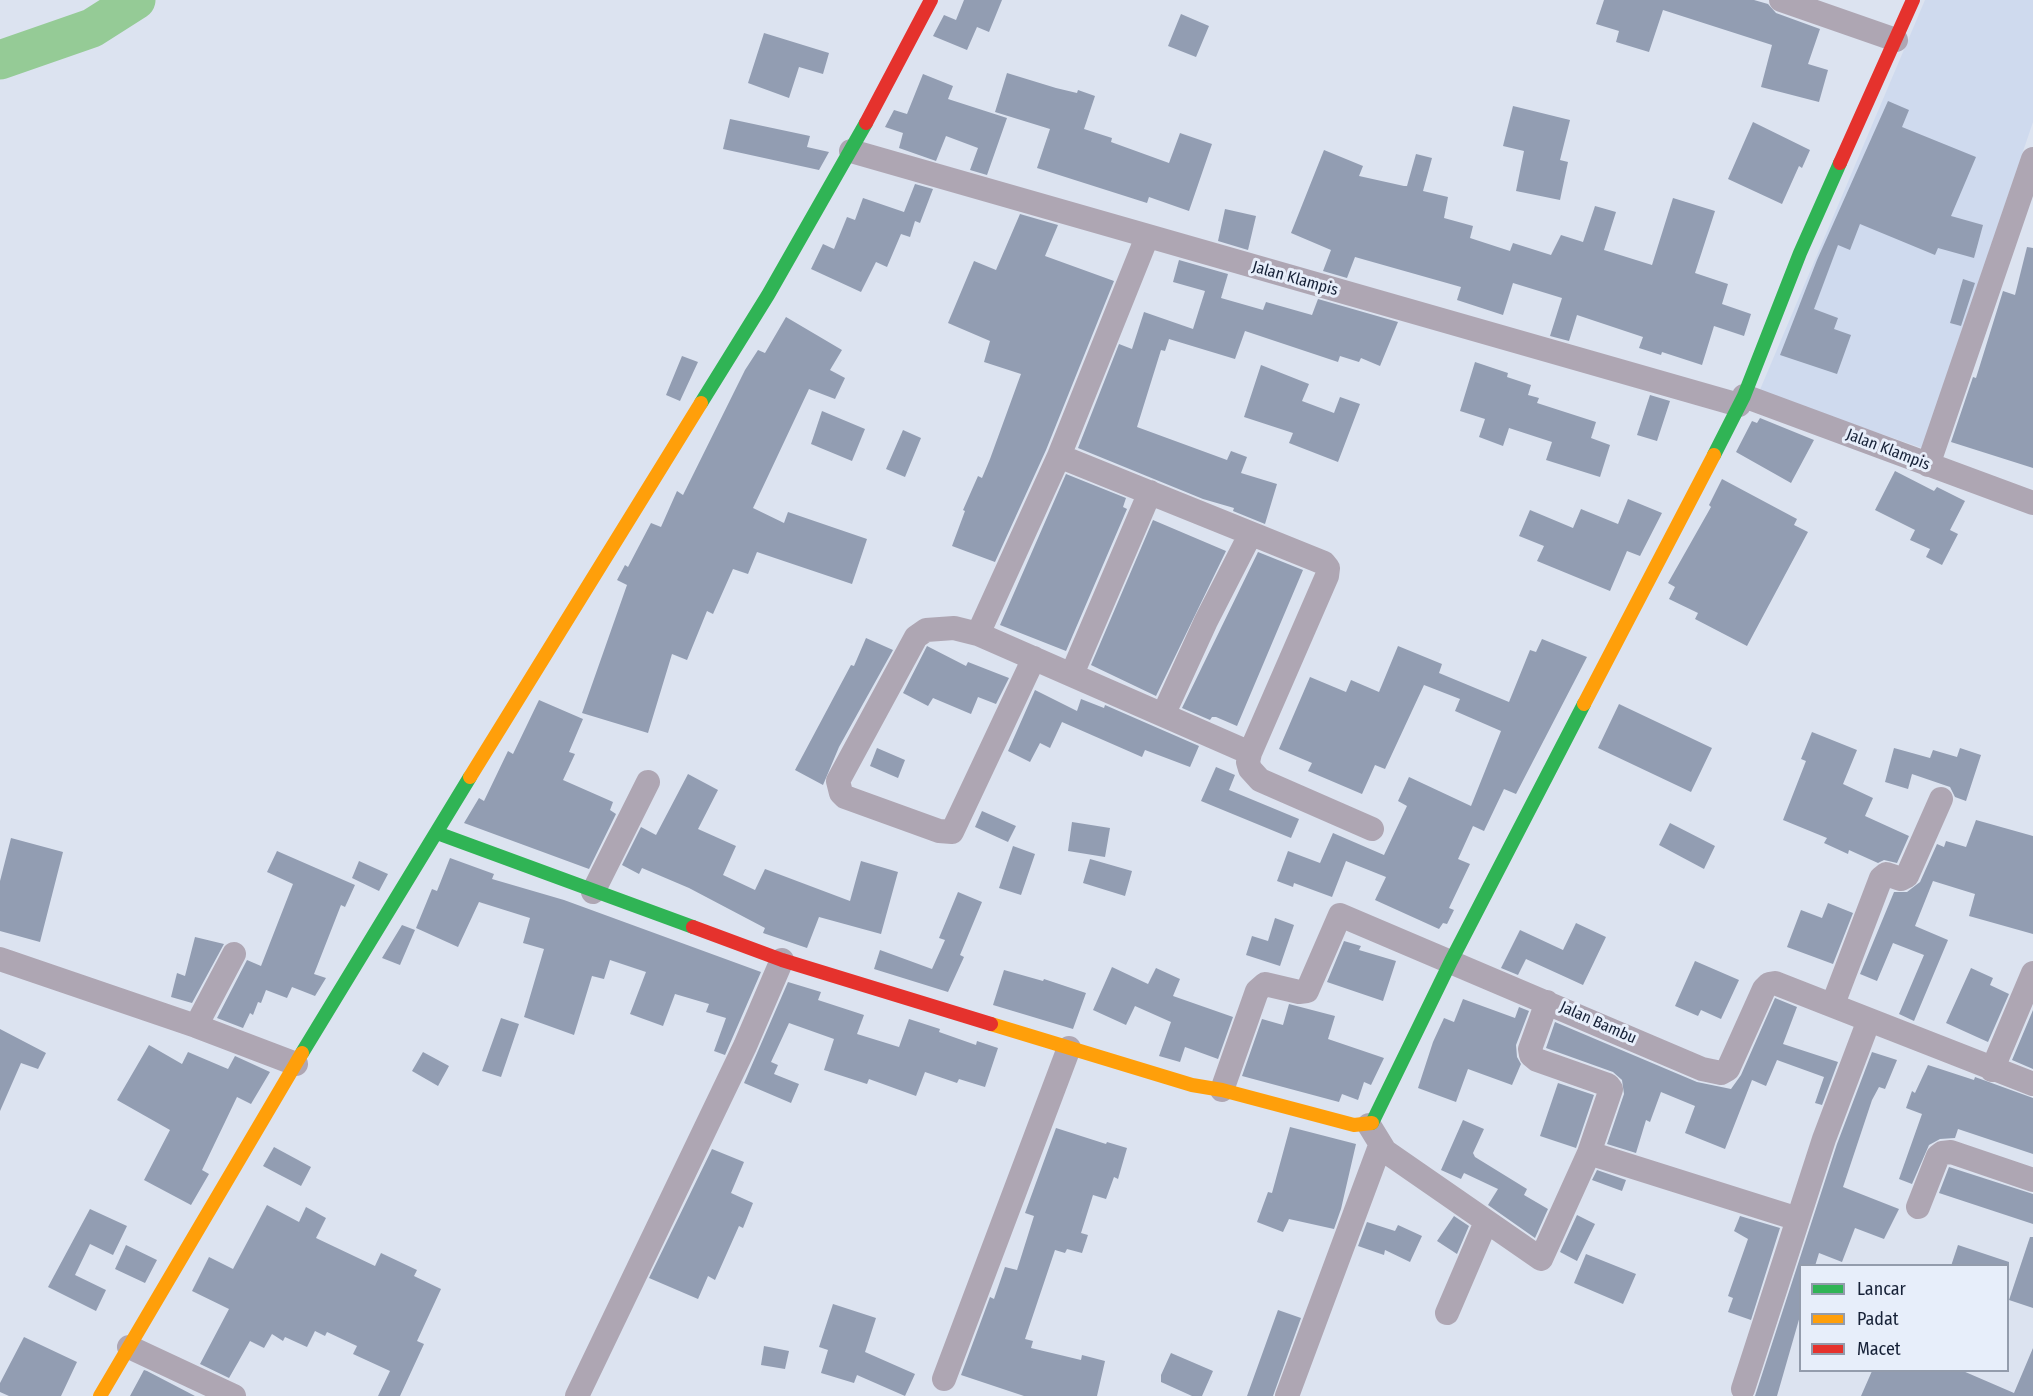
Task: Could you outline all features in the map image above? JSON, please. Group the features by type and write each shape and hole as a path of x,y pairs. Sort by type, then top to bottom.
{"street":[{"path":"100,1396 296,1064 562,625 768,295 851,151 931,0"},
{"path":"1781,0 1896,40"},
{"path":"1287,1396 1374,1136 1375,1119 1451,961 1741,400 1800,253 1913,0"},
{"name":"Jalan Klampis","path":"851,151 1147,237 1741,400 2033,503"},
{"path":"1928,465 2033,159"},
{"path":"978,634 1059,456 1147,237"},
{"path":"1059,456 1250,535 1317,558 1328,568 1327,576 1250,753 1250,769 1260,780 1371,829"},
{"path":"1072,674 1150,492"},
{"path":"1164,713 1206,621 1250,535"},
{"path":"1034,658 952,832 939,831 845,797 838,787 838,780 916,637 926,630 954,628 978,634 1164,713 1250,753"},
{"path":"593,892 648,782"},
{"path":"1833,1004 1881,878 1886,874 1901,879 1907,876 1941,799"},
{"path":"437,833 782,960 1192,1085 1222,1090 1354,1125 1374,1136 1486,1222 1540,1259 1589,1153 1611,1089 1608,1085 1537,1060 1531,1055 1530,1049 1547,1002"},
{"name":"Jalan Bambu","path":"1222,1090 1257,991 1265,984 1299,992 1307,991 1340,915 1702,1069 1721,1073 1733,1064 1764,989 1769,984 1775,983 1833,1004 1992,1070 2033,1084"},
{"path":"196,1026 234,954"},
{"path":"0,959 196,1026 296,1064"},
{"path":"577,1396 745,1046 782,960"},
{"path":"1992,1070 2033,973"},
{"path":"1743,1389 1798,1219 1869,1020"},
{"path":"944,1379 1069,1048"},
{"path":"1918,1207 1938,1156 1942,1153 1951,1152 2033,1180"},
{"path":"1589,1153 1798,1219"},
{"path":"1447,1313 1486,1222"},
{"path":"129,1347 234,1396"}],"shaded area":[{"path":"1925,0 2033,0 2033,122 1922,448 1759,392"}],"building":[{"path":"964,0 1002,0 989,32 977,27 967,50 933,36 944,15 956,20"},
{"path":"1604,0 1754,0 1768,4 1776,13 1820,29 1808,64 1828,70 1819,102 1761,87 1772,45 1663,10 1649,52 1616,42 1619,31 1596,24"},
{"path":"1181,14 1209,26 1196,57 1168,46"},
{"path":"764,33 829,53 823,74 799,67 789,98 748,83"},
{"path":"1007,73 1056,88 1077,93 1078,90 1095,96 1084,129 1112,138 1111,142 1169,163 1180,133 1212,144 1189,211 1149,197 1147,203 1037,168 1050,129 995,112"},
{"path":"923,74 953,86 948,99 1007,118 987,175 970,170 978,148 946,136 936,161 899,148 903,133 885,127 894,110 907,114"},
{"path":"1888,101 1909,110 1902,127 1976,157 1951,216 1983,225 1974,258 1938,248 1935,255 1860,224 1850,250 1838,245 1814,309 1838,318 1834,329 1851,335 1837,374 1780,355 1817,260"},
{"path":"1513,106 1570,120 1560,160 1568,162 1560,200 1516,191 1524,151 1503,146"},
{"path":"730,119 810,136 807,147 829,152 819,170 723,149"},
{"path":"1753,122 1810,150 1802,168 1799,166 1782,204 1728,179"},
{"path":"1324,150 1363,166 1359,176 1404,186 1407,186 1416,154 1432,158 1423,191 1448,197 1444,218 1473,226 1470,238 1510,251 1513,243 1551,255 1561,235 1583,242 1595,206 1616,212 1604,250 1652,265 1673,198 1715,211 1695,273 1728,284 1722,304 1751,314 1744,336 1714,326 1702,365 1662,352 1661,355 1639,348 1643,337 1577,315 1569,341 1550,336 1562,298 1513,283 1503,315 1457,300 1461,287 1355,257 1347,278 1323,271 1331,250 1291,233"},
{"path":"915,184 933,189 920,223 915,221 910,237 901,234 887,267 876,262 861,292 811,269 823,244 834,249 847,217 855,220 863,198 904,212"},
{"path":"1225,209 1256,216 1248,250 1218,241"},
{"path":"1020,214 1058,225 1045,256 1114,281 1046,450 995,562 952,546 965,511 963,510 978,476 982,478 1021,374 984,362 990,341 948,323 974,261 996,270"},
{"path":"2027,247 2033,248 2033,468 1951,442 1973,377 1976,378 2003,291 2015,295"},
{"path":"1179,260 1228,274 1221,298 1263,310 1266,302 1312,315 1318,299 1398,322 1380,366 1361,358 1359,362 1340,356 1338,362 1245,331 1235,359 1169,339 1165,351 1161,350 1137,427 1227,460 1231,451 1247,457 1241,473 1277,484 1265,524 1233,511 1234,508 1203,499 1078,448 1119,344 1132,349 1144,312 1193,329 1205,291 1173,282"},
{"path":"1963,279 1975,283 1961,326 1950,323"},
{"path":"786,317 842,350 830,370 845,378 835,399 809,389 753,508 784,523 788,512 867,539 852,584 757,552 748,574 733,569 713,614 707,611 687,660 672,654 648,733 582,713 627,585 617,580 625,565 628,567 651,523 661,527 677,491 683,495 745,370 758,350 765,353"},
{"path":"682,356 698,362 680,401 666,395"},
{"path":"1475,362 1508,373 1507,377 1531,385 1528,395 1539,398 1537,403 1596,422 1591,438 1610,445 1600,477 1546,460 1552,442 1509,428 1503,446 1479,437 1485,419 1460,411"},
{"path":"1261,365 1309,384 1302,401 1334,413 1340,397 1360,404 1338,462 1289,443 1293,433 1244,417"},
{"path":"1650,395 1670,401 1657,441 1637,435"},
{"path":"822,411 865,429 852,461 811,444"},
{"path":"1760,418 1814,440 1791,483 1736,452 1752,421 1757,423"},
{"path":"903,430 921,438 905,477 886,469"},
{"path":"1895,471 1934,491 1937,487 1965,501 1950,530 1958,534 1942,565 1926,557 1930,549 1910,540 1915,530 1875,510"},
{"path":"1066,474 1126,498 1123,507 1127,509 1066,651 1000,625"},
{"path":"1722,479 1797,519 1794,525 1808,532 1747,646 1695,619 1698,613 1669,599 1675,587 1668,583 1711,507 1709,505"},
{"path":"1628,499 1662,513 1640,556 1627,551 1610,591 1537,561 1544,546 1519,536 1530,510 1573,528 1581,509 1618,524"},
{"path":"1153,520 1226,551 1156,696 1091,665"},
{"path":"1258,552 1303,570 1237,726 1216,717 1210,720 1182,708"},
{"path":"866,638 893,650 839,747 823,785 795,770 851,665 854,666"},
{"path":"1542,639 1587,657 1516,794 1504,789 1484,831 1473,826 1458,859 1470,864 1449,908 1454,910 1447,924 1443,923 1439,929 1375,900 1386,877 1346,861 1332,897 1294,883 1293,887 1277,881 1288,851 1320,863 1333,833 1384,855 1407,806 1398,801 1409,777 1471,806 1501,731 1455,711 1460,699 1424,685 1385,769 1375,765 1362,794 1308,771 1312,763 1279,749 1310,677 1346,692 1351,680 1379,692 1398,646 1442,664 1439,673 1509,702 1530,650 1536,652"},
{"path":"927,646 966,666 968,662 1009,678 996,704 978,697 971,714 933,698 928,706 903,693"},
{"path":"1035,690 1077,711 1081,699 1104,708 1105,705 1199,746 1190,767 1145,750 1142,757 1062,722 1050,748 1040,743 1030,762 1008,751"},
{"path":"539,700 583,719 569,752 575,754 563,780 613,802 610,810 616,814 589,869 464,823 479,798 484,801 508,751 513,754"},
{"path":"1619,704 1712,748 1691,792 1598,748"},
{"path":"1812,732 1857,750 1843,784 1873,798 1865,816 1909,836 1897,863 1884,860 1878,863 1849,850 1848,854 1824,843 1827,838 1783,820 1806,761 1801,759"},
{"path":"877,748 905,760 898,778 870,766"},
{"path":"1894,748 1930,758 1933,750 1957,757 1960,748 1981,755 1966,801 1955,797 1950,787 1912,774 1908,789 1885,782"},
{"path":"1216,767 1235,775 1229,790 1299,819 1291,838 1201,801"},
{"path":"688,774 718,790 698,829 736,846 723,875 755,890 765,869 850,901 861,861 898,872 881,934 819,917 807,948 763,933 765,928 689,888 642,868 639,874 622,865 641,827 656,835"},
{"path":"982,811 1016,826 1008,842 975,827"},
{"path":"1976,820 2033,836 2033,934 1969,916 1975,894 1933,881 1915,926 1948,940 1914,1021 1899,1014 1924,955 1893,943 1877,981 1860,974 1894,892 1907,892 1920,882 1937,844 1944,847 1946,841 1966,847"},
{"path":"1072,822 1110,828 1105,857 1068,851"},
{"path":"1670,823 1715,846 1704,869 1659,845"},
{"path":"11,838 63,852 40,942 0,931 0,881"},
{"path":"1013,846 1035,854 1021,895 999,888"},
{"path":"277,851 355,885 345,907 341,905 314,974 326,978 315,996 292,987 287,998 266,990 261,1003 258,1002 253,1015 250,1013 243,1028 217,1018 247,960 261,966 293,884 267,872"},
{"path":"450,858 494,874 492,879 564,900 761,972 725,1055 714,1051 726,1018 706,1012 709,1004 675,994 663,1026 630,1014 646,972 610,960 604,979 592,976 574,1035 524,1017 544,949 523,943 530,918 479,902 458,947 416,928 432,889 437,891"},
{"path":"1090,859 1132,871 1125,896 1083,883"},
{"path":"359,861 388,874 379,891 352,878"},
{"path":"958,892 982,902 960,955 964,957 948,992 874,969 880,950 932,969 945,940 939,938"},
{"path":"1828,903 1853,913 1833,964 1787,947 1801,910 1822,918"},
{"path":"1275,918 1294,925 1280,966 1246,955 1252,936 1268,941"},
{"path":"1576,923 1606,937 1583,985 1526,959 1518,975 1501,968 1520,930 1563,950"},
{"path":"402,925 415,930 400,965 382,958"},
{"path":"195,937 224,944 192,1003 171,997 177,973 185,976"},
{"path":"1344,941 1361,946 1359,950 1396,961 1383,1001 1327,982"},
{"path":"1695,961 1739,980 1721,1019 1701,1010 1698,1016 1675,1006"},
{"path":"1112,967 1148,984 1156,968 1180,979 1173,996 1233,1017 1218,1059 1185,1047 1180,1062 1159,1056 1171,1022 1135,1006 1126,1025 1093,1010"},
{"path":"1971,968 1993,978 1990,985 2009,994 1988,1042 1946,1023"},
{"path":"1004,970 1043,981 1044,979 1086,993 1073,1029 993,1005"},
{"path":"788,982 821,992 818,1000 864,1015 857,1034 899,1047 909,1019 940,1029 939,1032 976,1045 977,1041 998,1048 985,1087 959,1079 957,1083 925,1072 916,1096 869,1079 867,1084 824,1070 834,1039 789,1023 771,1062 778,1065 774,1074 799,1084 791,1103 744,1083"},
{"path":"1775,998 1797,1007 1783,1044 1838,1062 1822,1105 1815,1103 1824,1077 1777,1060 1766,1086 1752,1080 1725,1149 1685,1133 1695,1106 1661,1092 1650,1122 1646,1120 1636,1153 1607,1144 1624,1094 1622,1080 1613,1072 1546,1048 1555,1022 1697,1082 1731,1089 1741,1075"},
{"path":"1463,999 1515,1018 1519,1007 1529,1011 1516,1045 1517,1057 1521,1064 1512,1085 1468,1069 1456,1102 1418,1088 1433,1042 1444,1018 1454,1022"},
{"path":"1289,1004 1335,1016 1328,1039 1384,1058 1371,1085 1364,1082 1358,1100 1342,1094 1339,1102 1242,1076 1262,1019 1283,1025"},
{"path":"2033,1010 2033,1069 2012,1060"},
{"path":"501,1018 519,1024 501,1077 482,1071"},
{"path":"0,1029 46,1053 38,1069 21,1063 0,1111"},
{"path":"149,1045 182,1064 188,1052 228,1069 235,1056 270,1072 251,1104 237,1097 202,1170 209,1174 191,1205 144,1180 170,1130 117,1100"},
{"path":"423,1052 449,1066 438,1086 412,1071"},
{"path":"1872,1052 1897,1060 1885,1089 1879,1087 1872,1100 1843,1187 1899,1209 1884,1239 1855,1228 1842,1262 1819,1253 1816,1264 1799,1264 1799,1319 1777,1396 1755,1396 1837,1144"},
{"path":"1928,1065 1974,1080 1975,1077 2033,1098 2033,1154 1958,1129 1955,1138 1940,1139 1929,1145 1912,1184 1899,1179 1922,1114 1906,1108 1912,1091 1915,1093"},
{"path":"1558,1083 1594,1095 1576,1148 1540,1136"},
{"path":"1463,1120 1484,1129 1473,1153 1475,1157 1527,1189 1524,1195 1548,1209 1535,1238 1488,1205 1498,1189 1464,1173 1461,1179 1441,1170"},
{"path":"1290,1127 1356,1144 1334,1229 1289,1219 1283,1232 1257,1222 1268,1192 1272,1193"},
{"path":"1056,1128 1106,1144 1107,1142 1127,1148 1118,1179 1114,1177 1106,1199 1093,1195 1081,1233 1088,1235 1082,1253 1067,1249 1065,1253 1055,1250 1025,1339 1033,1341 1031,1348 1081,1360 1082,1355 1105,1361 1097,1396 1024,1396 961,1375 990,1297 994,1299 1005,1267 1017,1270 1034,1216 1025,1213"},
{"path":"274,1147 311,1167 301,1186 263,1166"},
{"path":"712,1149 744,1162 731,1193 753,1203 743,1228 739,1226 715,1280 708,1276 698,1299 649,1278"},
{"path":"1949,1167 2033,1194 2033,1224 1939,1193"},
{"path":"1597,1170 1626,1180 1622,1191 1592,1180"},
{"path":"267,1205 299,1222 306,1207 326,1218 316,1238 375,1266 381,1253 417,1270 414,1276 441,1289 417,1341 424,1344 400,1396 378,1396 390,1371 353,1354 357,1346 327,1332 325,1336 315,1331 307,1347 285,1337 283,1341 272,1334 264,1348 250,1341 229,1378 200,1364 229,1309 192,1291 209,1257 233,1269"},
{"path":"90,1209 127,1226 113,1255 90,1244 75,1275 106,1290 96,1311 48,1287"},
{"path":"1577,1215 1595,1224 1577,1261 1560,1252"},
{"path":"1454,1216 1469,1226 1457,1254 1437,1241"},
{"path":"1740,1216 1780,1228 1751,1320 1728,1312 1733,1298 1728,1296 1748,1239 1734,1231"},
{"path":"1367,1222 1395,1231 1398,1225 1422,1236 1410,1262 1385,1250 1384,1255 1358,1246"},
{"path":"2030,1237 2033,1237 2033,1308 2009,1300"},
{"path":"126,1245 157,1260 145,1283 115,1269"},
{"path":"1958,1245 2009,1262 2009,1264 1952,1264"},
{"path":"1586,1254 1636,1274 1623,1304 1574,1283"},
{"path":"833,1304 876,1318 865,1352 915,1374 905,1396 857,1375 854,1383 821,1373 828,1350 819,1347"},
{"path":"1278,1310 1301,1318 1273,1396 1247,1396"},
{"path":"24,1337 77,1362 61,1396 9,1396 0,1392 0,1383"},
{"path":"764,1346 789,1351 785,1369 761,1365"},
{"path":"2033,1348 2033,1396 1861,1396 1872,1372 1965,1372 2014,1393"},
{"path":"1171,1353 1213,1371 1202,1396 1192,1396 1161,1382 1161,1375"},
{"path":"144,1370 147,1371 195,1396 130,1396"}],"waterway":[{"path":"0,60 92,28 136,0"}],"traffic: fast":[{"path":"701,403 768,295 866,123"},
{"path":"1714,455 1744,396 1800,253 1840,163"},
{"path":"1372,1123 1451,961 1584,704"},
{"path":"302,1053 470,777"},
{"path":"437,833 693,927"}],"traffic: slow":[{"path":"470,777 701,403"},
{"path":"1584,704 1714,455"},
{"path":"991,1024 1192,1085 1222,1090 1354,1125 1372,1123"},
{"path":"100,1396 302,1053"}],"traffic: jam":[{"path":"866,123 931,0"},
{"path":"1840,163 1913,0"},
{"path":"693,927 782,960 991,1024"}]}
